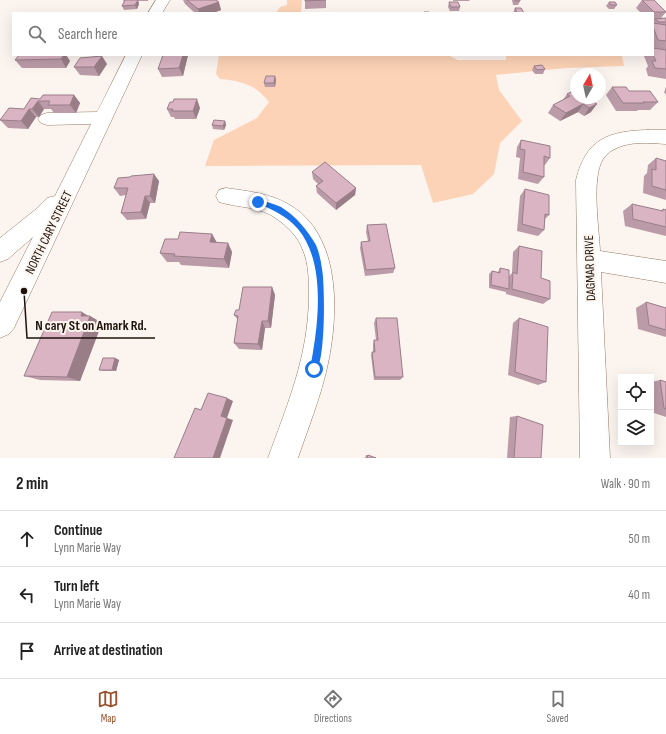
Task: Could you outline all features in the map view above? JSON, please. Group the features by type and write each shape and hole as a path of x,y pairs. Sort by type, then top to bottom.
{"street":[{"path":"156,12 163,0"},
{"name":"NORTH CARY STREET","path":"0,325 5,319 133,56"},
{"path":"47,119 102,118"},
{"name":"DAGMAR DRIVE","path":"595,458 586,180 590,165 597,154 607,145 620,140 636,137 666,137"},
{"name":"NORTH CARY STREET","path":"0,252 43,216 73,181"},
{"path":"226,196 258,202 279,209 300,226 313,247 319,269 321,297 319,342 314,369 283,458"},
{"path":"588,259 666,272"}],"shaded area":[{"path":"287,0 302,0 301,12 277,12 280,7 287,5"},
{"path":"219,56 450,56 458,60 506,60 506,56 622,56 624,66 566,68 496,75 499,90 522,121 500,143 494,174 473,194 433,203 421,165 205,166 214,140 257,118 269,102 254,88 235,81 220,79 216,74"}],"building":[{"path":"125,0 138,0 135,5 122,6"},
{"path":"187,0 216,0 219,2 198,9"},
{"path":"305,0 326,0 305,1"},
{"path":"642,0 654,0 666,12 654,12"},
{"path":"449,2 458,2 460,7 451,7"},
{"path":"609,2 615,2 617,5 611,5"},
{"path":"515,8 521,8 523,12 517,12"},
{"path":"666,18 666,22 659,22 655,19"},
{"path":"654,23 666,25 666,41 658,40 654,30"},
{"path":"654,48 666,50 666,69 655,68 652,61 656,61 654,56"},
{"path":"18,56 63,56 61,59 15,60"},
{"path":"102,56 94,67 74,67 80,58"},
{"path":"163,56 183,56 179,68 158,69"},
{"path":"542,65 545,69 537,70 534,66"},
{"path":"266,76 275,76 274,83 264,83"},
{"path":"612,87 626,87 629,91 650,91 658,102 623,103"},
{"path":"43,95 74,95 70,105 48,105 50,101 38,101 32,109 29,109 21,121 0,120 9,108 24,109 31,98 40,99"},
{"path":"570,96 570,104 583,104 566,113 553,105"},
{"path":"174,99 197,99 193,111 172,111 173,109 167,109 170,102 173,102"},
{"path":"583,104 597,104 589,108"},
{"path":"214,120 225,121 223,126 212,125"},
{"path":"521,140 550,146 550,158 544,156 544,177 523,172 525,150 520,149"},
{"path":"656,158 666,161 666,190 652,186 652,169 656,170"},
{"path":"325,162 356,188 336,203 316,186 323,181 312,172"},
{"path":"154,174 150,196 145,196 141,212 121,213 128,188 114,188 118,178"},
{"path":"525,189 549,195 549,215 545,214 544,230 522,224"},
{"path":"632,204 663,211 663,209 666,210 666,227 633,219"},
{"path":"386,224 395,268 366,270 361,242 370,241 367,225"},
{"path":"180,232 212,234 210,242 228,243 224,259 174,256 175,254 160,253 165,239 178,239"},
{"path":"519,246 542,251 541,278 550,281 550,299 512,289 513,272 517,274"},
{"path":"500,268 509,270 509,289 491,285 492,271 500,273"},
{"path":"243,287 272,287 268,321 262,321 258,344 234,343 238,316 234,315 236,310 239,310"},
{"path":"646,302 666,308 666,330 649,325"},
{"path":"52,312 82,312 81,316 90,316 67,377 24,376"},
{"path":"376,318 397,318 403,377 375,377 372,352 375,352 374,340 378,340"},
{"path":"519,318 548,327 546,382 515,372"},
{"path":"103,358 115,358 112,370 99,370"},
{"path":"660,380 666,382 666,409 664,408"},
{"path":"208,393 227,398 221,416 227,418 213,458 174,458 195,408 201,410"},
{"path":"517,416 543,425 541,458 514,458"},
{"path":"368,455 376,458 367,458"}],"place":[{"name":"N cary St on Amark Rd.","path":"24,291"}],"route":[{"path":"258,202 279,209 300,226 313,247 319,269 321,297 319,342 314,369"}]}
